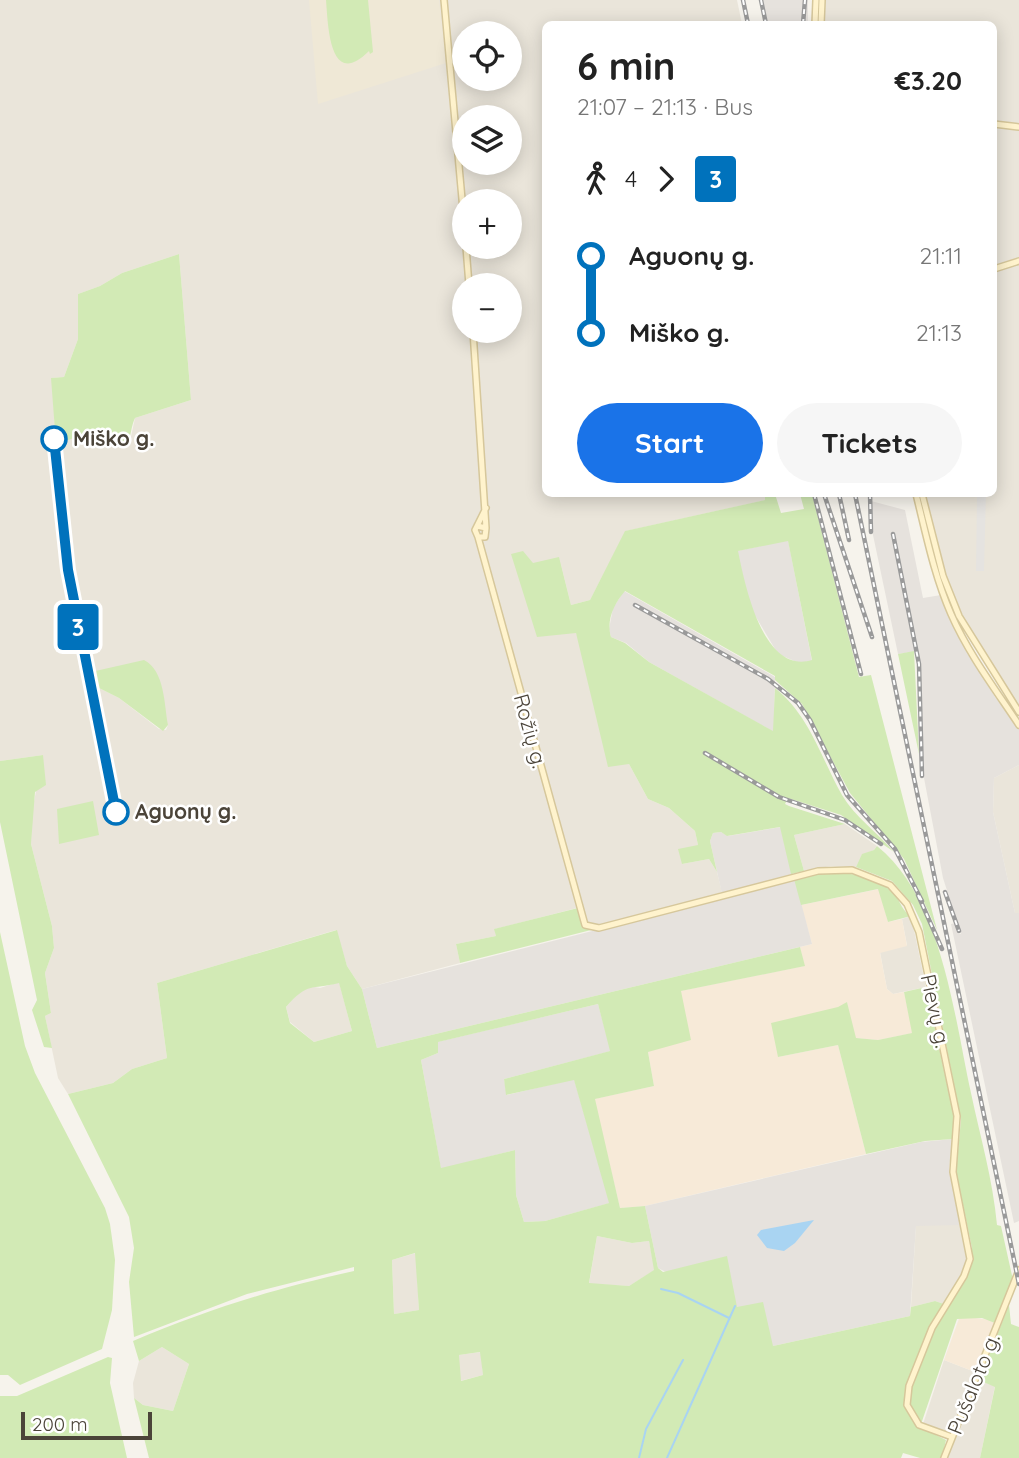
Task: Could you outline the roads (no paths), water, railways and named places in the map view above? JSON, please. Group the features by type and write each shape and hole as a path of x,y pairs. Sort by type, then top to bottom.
{"street":[{"path":"444,0 461,189"},
{"path":"815,21 816,0"},
{"path":"821,21 822,0"},
{"path":"997,124 1019,127"},
{"path":"997,268 1019,261"},
{"path":"474,343 486,508 486,527 477,526 486,508"},
{"path":"916,497 937,577 952,616 967,646 1019,725"},
{"path":"923,497 943,576 959,616 1019,712"},
{"name":"Rožių g.","path":"477,526 475,530 484,554 578,908"},
{"name":"Rožių g.","path":"484,554 486,527"},
{"path":"478,537 486,535"},
{"name":"Pievų g.","path":"578,908 585,925 599,928 818,870 838,869 876,878 901,895 919,932 952,1092 957,1127 953,1172 970,1248 968,1268 932,1328 909,1386 906,1405 919,1425 952,1437"},
{"name":"Pušaloto g.","path":"944,1458 1019,1270"}],"water":[{"path":"814,1220 795,1243 784,1251 767,1248 757,1235 761,1230"}],"waterway":[{"path":"661,1289 678,1293 729,1318"},
{"path":"667,1458 735,1306"},
{"path":"639,1458 646,1429 683,1360"}],"railway":[{"path":"743,0 747,21"},
{"path":"761,0 765,21"},
{"path":"803,21 805,0"},
{"path":"815,497 861,674"},
{"path":"825,497 872,637"},
{"path":"840,497 849,540"},
{"path":"856,497 1019,1284"},
{"path":"870,497 871,532"},
{"path":"893,534 919,664 922,776"},
{"path":"635,605 768,679 798,703 810,720 847,795 895,849 922,901"},
{"path":"705,753 779,797 845,820 881,844"},
{"path":"945,892 959,931"},
{"path":"918,895 942,949"}],"place":[{"name":"Miško g.","path":"54,439"},
{"name":"Aguonų g.","path":"116,812"}]}
